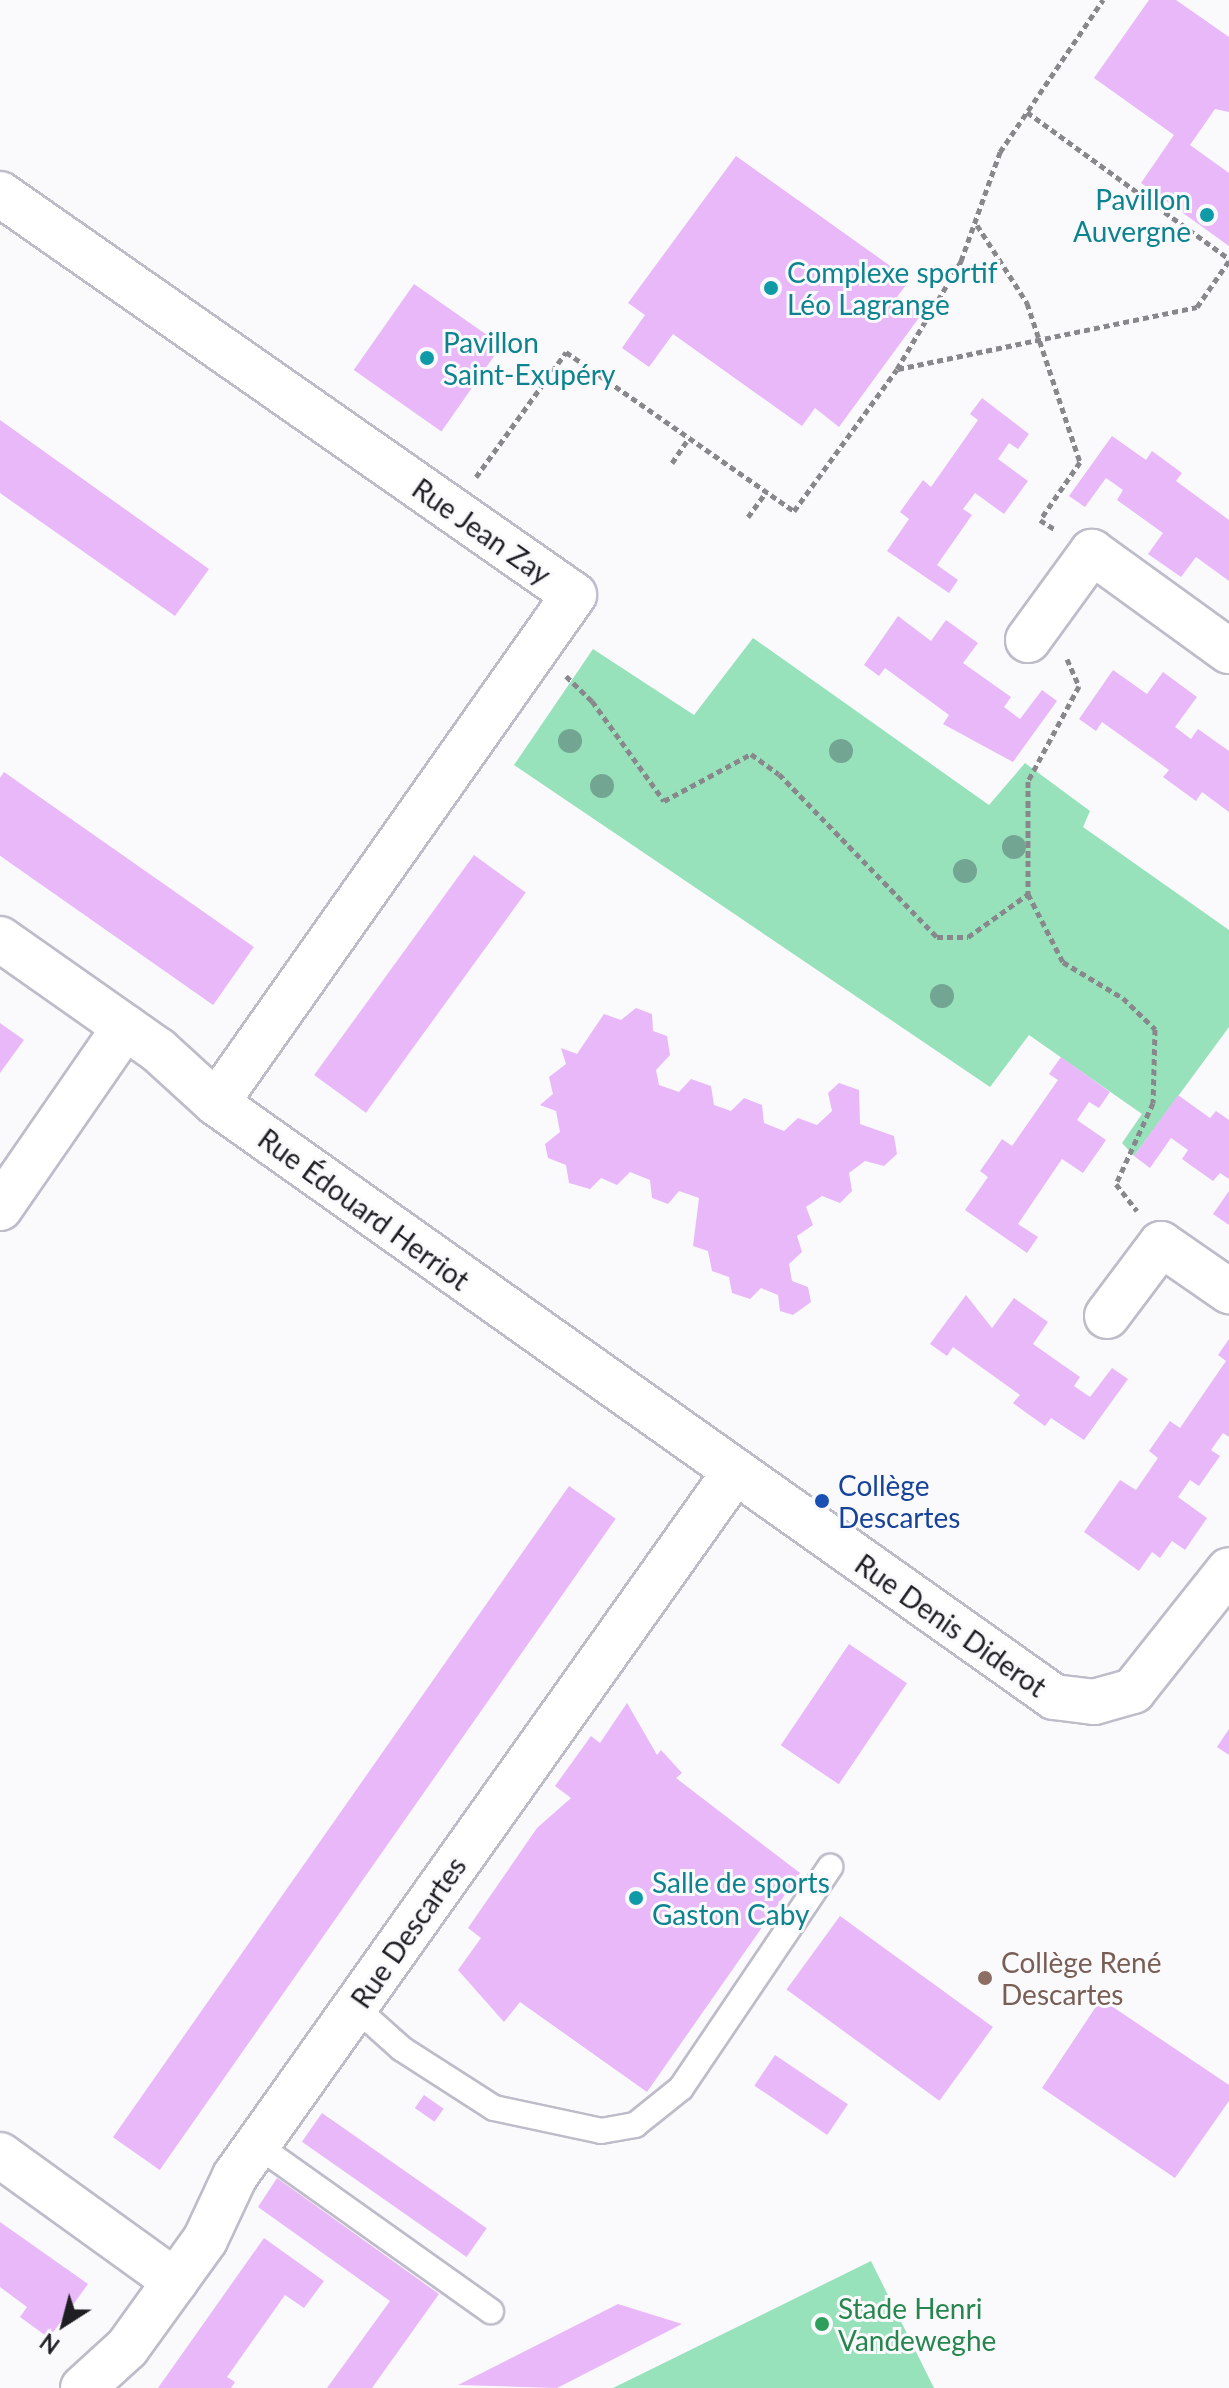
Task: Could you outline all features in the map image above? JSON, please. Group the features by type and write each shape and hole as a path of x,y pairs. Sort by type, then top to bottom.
{"street":[{"name":"Rue Jean Zay","path":"0,194 574,595 216,1103"},
{"path":"1028,640 1092,552 1229,651"},
{"name":"Rue Édouard Herriot","path":"0,939 125,1027 216,1103 734,1473"},
{"path":"0,1208 125,1027"},
{"path":"1107,1316 1161,1244 1229,1291"},
{"name":"Rue Denis Diderot","path":"734,1473 1030,1683 1074,1702 1116,1698 1154,1674 1229,1570"},
{"name":"Rue Descartes","path":"83,2388 127,2348 175,2281 257,2145 734,1473"},
{"path":"0,2155 175,2281"}],"lane":[{"path":"355,2007 402,2049 494,2108 601,2131 635,2125 681,2088 830,1867"},
{"path":"257,2145 491,2311"}],"path":[{"path":"452,510 566,352 794,511 897,369 976,224 1000,152 1103,0"},
{"path":"897,369 1197,307 1229,260 1027,112"},
{"path":"976,224 1027,303 1080,462 1040,520 1092,552"},
{"path":"672,463 689,438"},
{"path":"748,517 766,492"},
{"path":"535,649 592,701 664,801 751,754 937,937 968,937 1028,894"},
{"path":"1079,686 1028,781 1028,894 1063,962 1123,998 1155,1029 1153,1103 1116,1184"}],"green space":[{"path":"753,638 989,805 1025,763 1090,811 1083,827 1229,930 1229,1027 1134,1156 1122,1143 1142,1114 1029,1035 990,1087 514,765 593,649 694,715"},
{"name":"Stade Henri Vandeweghe","path":"871,2261 934,2388 613,2388"}],"building":[{"path":"1149,0 1176,0 1229,37 1229,112 1215,109 1190,145 1229,173 1229,246 1141,183 1174,135 1094,78"},
{"name":"Complexe sportif Léo Lagrange","path":"736,156 910,280 897,297 921,315 839,427 815,408 802,426 673,334 649,367 622,348 645,315 628,303"},
{"name":"Pavillon Saint-Exupéry","path":"414,284 502,345 441,431 354,370"},
{"path":"982,398 1029,434 1018,449 1009,443 998,459 1028,481 1004,514 975,493 963,509 972,515 937,565 958,580 949,593 887,551 909,519 900,512 923,480 931,487 978,420 970,414"},
{"path":"0,420 209,569 175,616 0,493"},
{"path":"1112,436 1146,460 1152,451 1182,473 1176,481 1229,520 1229,581 1196,557 1181,577 1148,554 1163,533 1117,500 1123,490 1106,478 1085,507 1069,496"},
{"path":"898,616 931,641 946,620 978,643 963,663 1011,697 1004,707 1020,719 1042,690 1057,701 1013,762 943,724 949,715 885,668 879,676 864,665"},
{"path":"1113,670 1147,694 1163,672 1197,697 1175,727 1191,739 1198,729 1229,751 1229,812 1202,792 1196,801 1163,777 1169,770 1102,722 1096,731 1079,719"},
{"path":"4,772 254,947 213,1005 0,856 0,778"},
{"path":"474,855 526,893 366,1113 314,1075"},
{"path":"636,1008 652,1014 653,1031 667,1036 670,1055 656,1070 659,1085 679,1092 691,1079 711,1086 714,1105 731,1111 744,1098 762,1105 764,1123 784,1131 798,1118 817,1125 832,1111 828,1093 839,1083 859,1090 860,1124 894,1136 897,1154 884,1166 865,1161 849,1173 852,1191 840,1203 822,1196 806,1207 813,1225 797,1236 802,1252 789,1264 792,1281 808,1287 811,1302 793,1315 780,1311 778,1295 761,1288 750,1299 732,1293 729,1277 712,1271 708,1251 693,1246 699,1198 679,1191 668,1204 652,1198 650,1180 630,1172 617,1185 601,1178 590,1189 569,1183 566,1165 548,1158 545,1144 560,1132 556,1111 540,1105 553,1094 549,1077 566,1064 561,1048 577,1054 604,1014 621,1020"},
{"path":"0,1023 24,1040 0,1073"},
{"path":"1061,1057 1110,1092 1099,1108 1089,1102 1077,1120 1106,1140 1083,1173 1062,1159 1018,1224 1038,1237 1027,1253 965,1210 988,1177 980,1171 1002,1139 1012,1146 1058,1080 1049,1074"},
{"path":"1178,1095 1210,1118 1216,1111 1229,1120 1229,1179 1220,1173 1213,1181 1182,1159 1188,1150 1171,1138 1150,1168 1134,1156"},
{"path":"1229,1191 1229,1225 1213,1214"},
{"path":"966,1295 992,1328 1014,1298 1048,1322 1033,1344 1080,1377 1074,1386 1090,1397 1112,1368 1128,1379 1084,1440 1051,1418 1045,1426 1028,1414 1013,1403 1020,1395 953,1347 947,1356 930,1344"},
{"path":"1229,1339 1229,1437 1223,1433 1211,1450 1220,1456 1199,1486 1190,1480 1178,1497 1207,1518 1185,1550 1172,1541 1160,1558 1152,1552 1139,1571 1084,1532 1120,1480 1136,1490 1158,1458 1149,1451 1170,1421 1180,1428 1226,1361 1218,1355"},
{"path":"569,1486 616,1519 160,2170 113,2137"},
{"path":"849,1644 907,1683 839,1784 781,1745"},
{"name":"Salle de sports Gaston Caby","path":"627,1703 657,1755 661,1750 682,1773 676,1778 800,1873 647,2092 520,2002 504,2022 458,1970 481,1938 468,1928 537,1828 571,1798 555,1786 591,1736 600,1743"},
{"path":"1229,1729 1229,1755 1217,1747"},
{"path":"840,1916 993,2027 939,2101 787,1990"},
{"path":"1101,1999 1229,2085 1229,2101 1175,2178 1042,2088"},
{"path":"775,2055 848,2104 827,2135 754,2086"},
{"path":"424,2095 444,2109 434,2122 415,2108"},
{"path":"322,2113 487,2228 467,2257 302,2142"},
{"path":"277,2178 439,2294 372,2388 327,2388 390,2301 258,2207"},
{"path":"0,2222 88,2284 49,2338 20,2317 27,2307 0,2287"},
{"path":"264,2238 324,2281 304,2308 285,2295 227,2377 235,2382 231,2388 158,2388"},
{"path":"618,2304 682,2324 557,2388 458,2385"}],"place":[{"name":"Pavillon Auvergne","path":"1207,215"},
{"name":"Complexe sportif Léo Lagrange","path":"771,288"},
{"name":"Pavillon Saint-Exupéry","path":"427,358"},
{"name":"Collège Descartes","path":"822,1501"},
{"name":"Salle de sports Gaston Caby","path":"636,1898"},
{"name":"Collège René Descartes","path":"985,1978"},
{"name":"Stade Henri Vandeweghe","path":"822,2324"}]}
